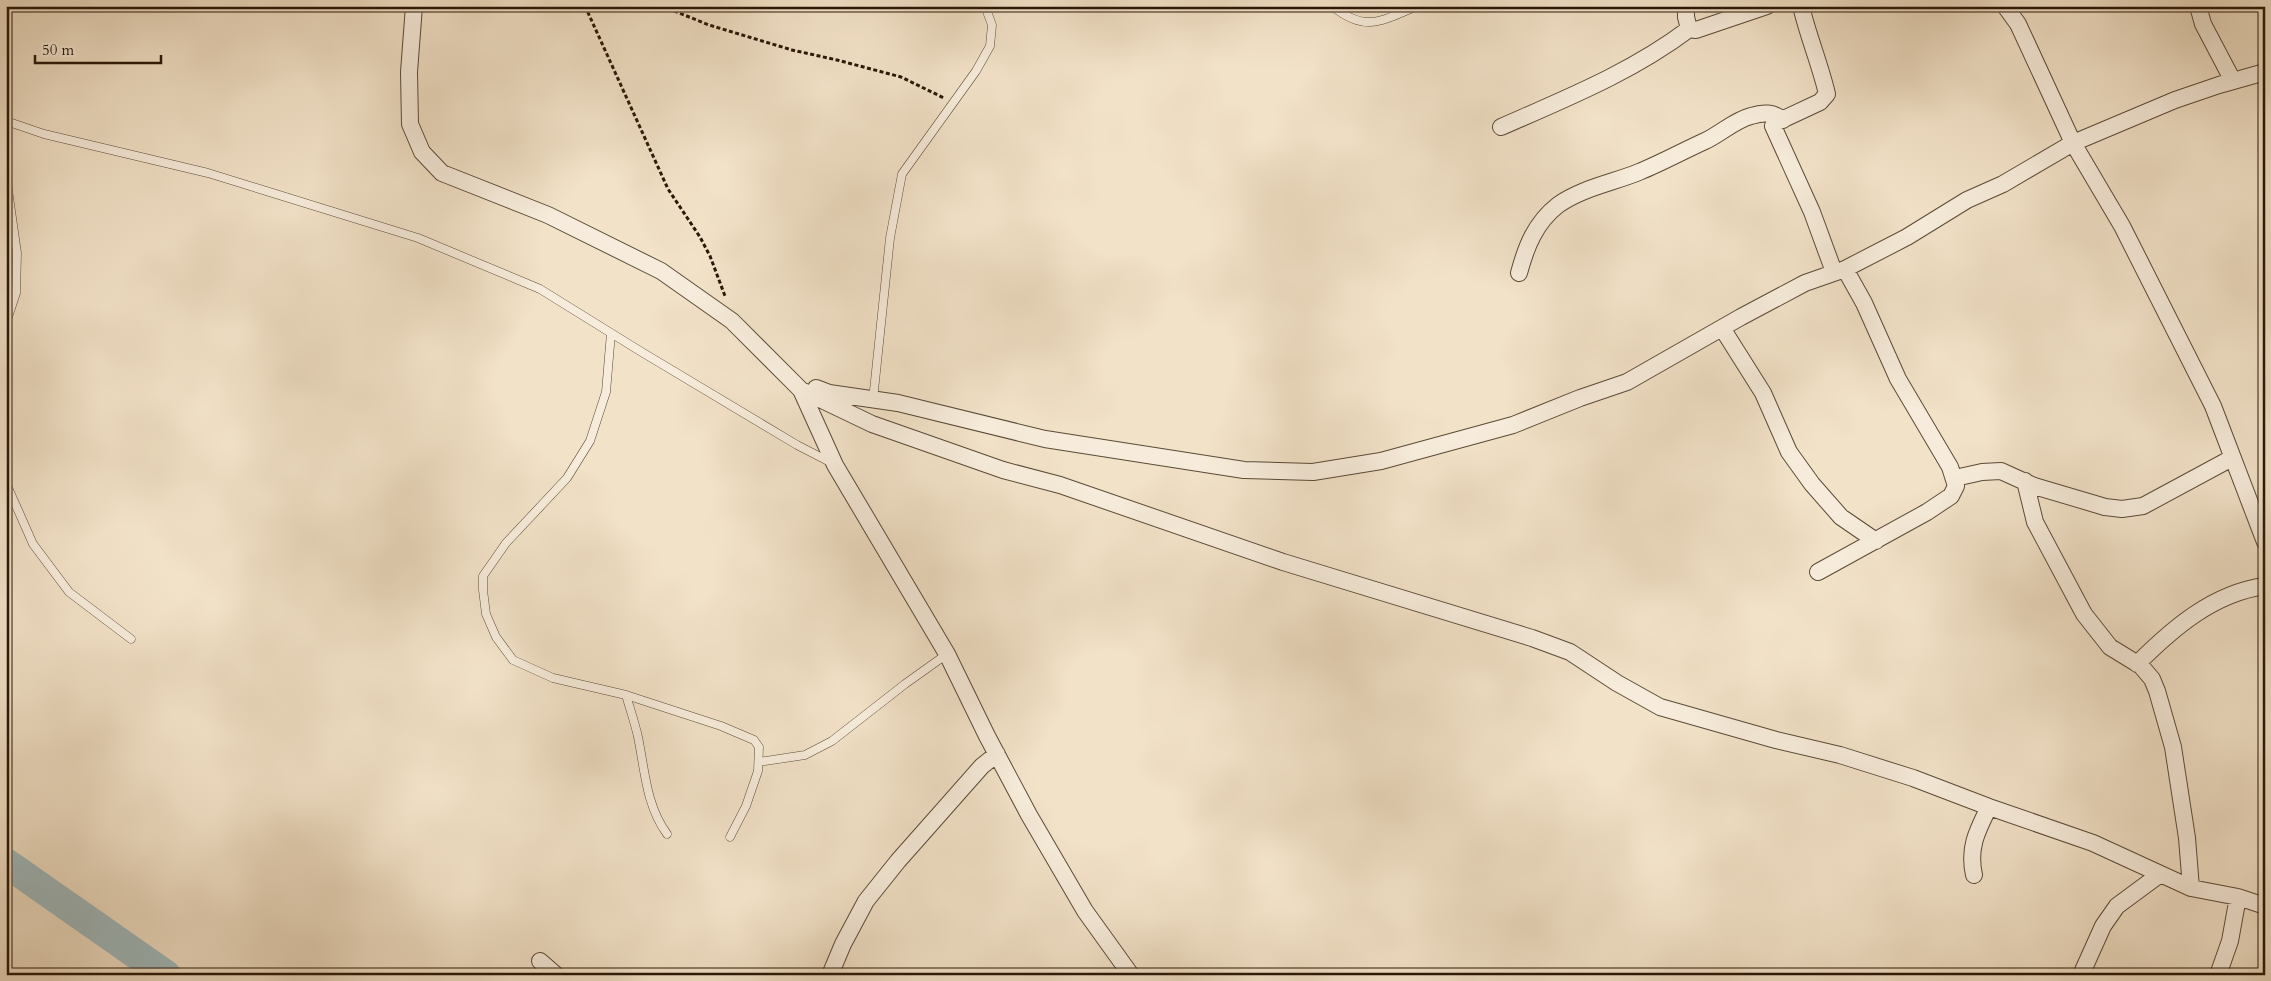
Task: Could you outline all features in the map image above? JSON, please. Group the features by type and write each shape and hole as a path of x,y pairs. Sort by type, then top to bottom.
{"street":[{"path":"414,6 409,72 410,124 422,152 442,173 548,215 661,271 732,321 800,390 872,424 1003,470 1060,485 1293,565 1532,638 1570,652 1617,683 1660,707 1776,740 1840,755 1913,778 2092,843 2159,875 2192,888 2238,897 2265,906"},
{"path":"1686,6 1689,29"},
{"path":"1501,127 1612,78 1667,46 1689,29 1696,30 1768,6"},
{"path":"1801,6 1807,30 1820,65 1827,94 1820,102 1775,123 1773,126 1774,131 1840,271 1864,303 1898,379 1955,478 1956,486 1951,496 1876,541 1818,572"},
{"path":"2006,6 2018,24 2073,143 2122,226 2213,406 2265,542"},
{"path":"2198,6 2203,24 2233,81"},
{"path":"784,374 828,394 898,403 1045,439 1244,470 1313,472 1381,461 1513,425 1580,398 1628,382 1805,283 1840,271 1907,237 1967,200 2003,184 2073,143 2175,100 2265,72"},
{"path":"1519,273 1525,250 1538,225 1566,200 1584,190 1639,172 1715,137 1749,116 1768,112 1776,114 1784,120"},
{"path":"1722,328 1763,393 1790,452 1812,484 1841,517 1876,541"},
{"path":"800,390 835,465 947,654 997,754 1085,911 1131,975"},
{"path":"1955,478 1982,472 2001,471 2034,486 2105,507 2122,509 2143,506 2232,458"},
{"path":"2025,481 2035,522 2084,614 2110,647 2137,664 2152,679 2157,691 2173,747 2187,838 2192,888"},
{"path":"2137,664 2198,610 2254,587 2265,586"},
{"path":"830,975 843,944 866,901 885,876 982,766 997,754"},
{"path":"1974,875 1971,859 1973,847 1989,807"},
{"path":"2081,975 2103,926 2117,906 2159,875"},
{"path":"2218,975 2230,941 2238,897"},
{"path":"540,961 556,975"}],"lane":[{"path":"873,400 890,238 902,174 990,46 992,26 985,6"},
{"path":"1332,6 1345,17 1361,23 1382,20 1417,6"},
{"path":"6,121 44,134 208,173 418,238 540,289 797,445 835,465"},
{"path":"6,176 17,253 16,293 6,323"},
{"path":"611,333 606,392 590,441 567,478 512,536 483,576 486,614 496,637 513,660 553,678 626,695 720,726 754,740 759,747 758,771 746,806 730,838"},
{"path":"6,483 33,544 68,592 131,638"},
{"path":"759,762 805,755 832,741 947,654"},
{"path":"626,695 638,737 650,803 658,822 667,834"}],"path":[{"path":"586,6 668,189 694,226 710,256 732,321"},
{"path":"662,6 709,25 792,50 837,60 901,78 952,102"}],"waterway":[{"path":"6,863 166,975"}]}
